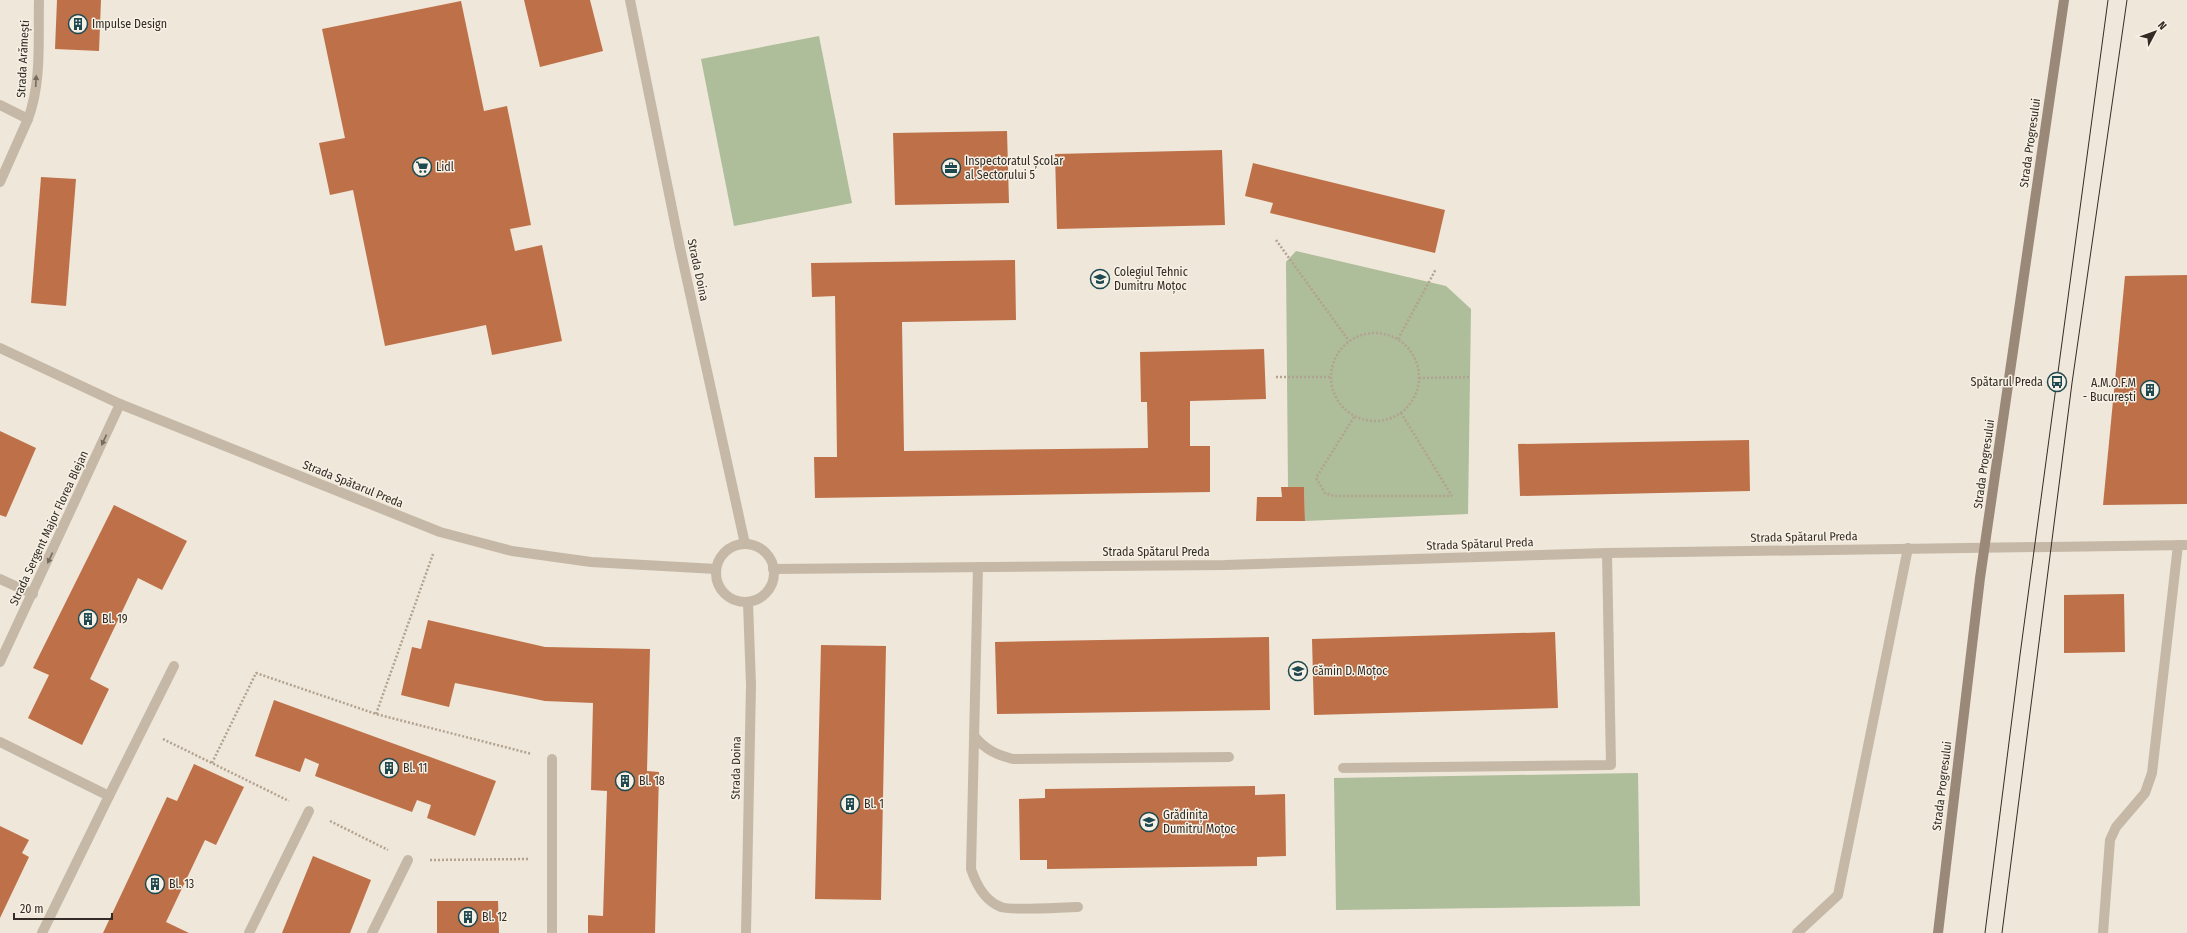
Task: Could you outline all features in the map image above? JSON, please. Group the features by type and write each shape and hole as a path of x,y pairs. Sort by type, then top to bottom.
{"main road":[{"name":"Strada Progresului","path":"1938,933 1984,546 2064,0"}],"street":[{"name":"Strada Arămești","path":"0,182 34,103 39,0"},
{"name":"Strada Doina","path":"630,0 680,248 745,544"},
{"path":"0,105 28,119"},
{"name":"Strada Spătarul Preda","path":"0,348 120,404 440,532 512,551 591,562 716,568"},
{"name":"Strada Sergent Major Florea Blejan","path":"0,662 33,594 120,404"},
{"path":"745,544 760,549 771,561 773,569 771,587 757,600 748,603 739,602 723,594 718,586 716,568 723,554 733,547 745,544"},
{"path":"2103,933 2110,840 2116,827 2145,793 2152,773 2183,545"},
{"name":"Strada Spătarul Preda","path":"773,569 1225,565 1607,553 1984,546 2183,545"},
{"path":"1797,933 1838,895 1908,548"},
{"path":"1343,768 1611,765 1607,553"},
{"path":"978,567 972,869 976,884 986,897 1001,907 1078,907"},
{"path":"0,579 33,594"},
{"name":"Strada Doina","path":"746,933 751,685 748,603"},
{"path":"42,933 174,666"},
{"path":"975,737 992,753 1013,759 1229,757"},
{"path":"0,742 109,796"},
{"path":"552,759 552,933"},
{"path":"249,933 309,811"},
{"path":"372,933 408,860"}],"path":[{"path":"1276,240 1349,341"},
{"path":"1398,339 1436,269"},
{"path":"1373,333 1398,339 1413,356 1418,367 1419,378 1417,391 1410,404 1401,413 1378,422 1366,421 1354,416 1337,400 1331,377 1332,364 1339,351 1349,341 1361,335 1373,333"},
{"path":"1276,377 1331,377"},
{"path":"1419,378 1470,377"},
{"path":"1354,416 1316,478 1325,493 1334,496 1452,496 1401,413"},
{"path":"376,714 440,532"},
{"path":"212,763 256,673 376,714 552,759"},
{"path":"142,729 408,860 552,859"}],"green space":[{"path":"819,36 852,203 734,226 701,59"},
{"path":"1296,251 1446,286 1471,309 1468,514 1305,521 1304,487 1288,487 1286,262"},
{"path":"1638,773 1640,906 1336,910 1334,778"}],"building":[{"name":"Impulse Design","path":"57,0 101,0 99,51 55,49"},
{"path":"524,0 590,0 603,51 540,67"},
{"name":"Lidl","path":"461,1 484,111 507,106 531,225 510,229 515,251 542,245 562,341 492,355 486,325 385,346 353,190 330,195 319,143 345,138 322,29"},
{"name":"Inspectoratul Școlar al Sectorului 5","path":"1007,131 1009,203 895,205 893,133"},
{"path":"1222,150 1225,225 1057,229 1055,154"},
{"path":"1253,163 1445,210 1435,253 1270,213 1273,203 1245,196"},
{"path":"41,177 76,179 66,306 31,303"},
{"path":"1015,260 1016,320 902,322 904,451 1148,448 1147,402 1141,402 1140,352 1264,349 1266,399 1190,401 1190,446 1210,446 1210,492 815,498 814,457 837,457 835,296 812,297 811,263"},
{"name":"A.M.O.F.M - București","path":"2187,275 2187,504 2103,505 2125,276"},
{"path":"0,431 36,448 6,517 0,515"},
{"path":"1749,440 1750,491 1520,496 1518,444"},
{"path":"1281,487 1304,487 1305,521 1256,521 1257,497 1282,497"},
{"name":"Bl. 19","path":"114,505 187,541 162,590 138,578 90,679 109,689 82,745 28,718 49,675 33,668"},
{"path":"2124,594 2125,652 2064,653 2064,595"},
{"name":"Bl. 18","path":"428,620 545,647 650,649 647,771 659,772 655,933 588,933 588,915 603,916 607,791 591,790 593,703 545,701 455,683 449,707 401,695 412,647 421,649"},
{"name":"Cămin D. Moțoc","path":"1555,632 1558,708 1314,715 1312,639"},
{"path":"1269,637 1270,710 997,714 995,642"},
{"name":"Bl. 1","path":"821,645 886,646 881,900 815,899"},
{"name":"Bl. 11","path":"274,700 496,781 475,836 427,818 431,805 417,800 412,812 315,776 319,764 305,758 300,772 255,756"},
{"name":"Bl. 13","path":"194,764 244,787 216,845 205,840 166,922 189,933 103,933 167,797 177,801"},
{"path":"1255,786 1255,795 1285,794 1286,856 1257,857 1257,866 1047,869 1047,860 1020,860 1019,799 1045,798 1045,789"},
{"path":"0,826 29,840 22,853 29,857 0,918"},
{"path":"313,856 371,880 350,933 282,933"},
{"name":"Bl. 12","path":"437,901 498,901 499,933 437,933"}],"tram line":[{"path":"1985,933 2020,655 2108,0"},
{"path":"2002,933 2072,383 2127,0"}],"place":[{"name":"Impulse Design","path":"78,24"},
{"name":"Lidl","path":"422,167"},
{"name":"Inspectoratul Școlar al Sectorului 5","path":"951,168"},
{"name":"Colegiul Tehnic Dumitru Moțoc","path":"1100,279"},
{"name":"Spătarul Preda","path":"2057,382"},
{"name":"A.M.O.F.M - București","path":"2150,390"},
{"name":"Bl. 19","path":"88,619"},
{"name":"Cămin D. Moțoc","path":"1298,671"},
{"name":"Bl. 11","path":"389,768"},
{"name":"Bl. 18","path":"625,781"},
{"name":"Bl. 1","path":"850,804"},
{"name":"Grădinița Dumitru Moțoc","path":"1149,822"},
{"name":"Bl. 13","path":"155,884"},
{"name":"Bl. 12","path":"468,917"}]}
